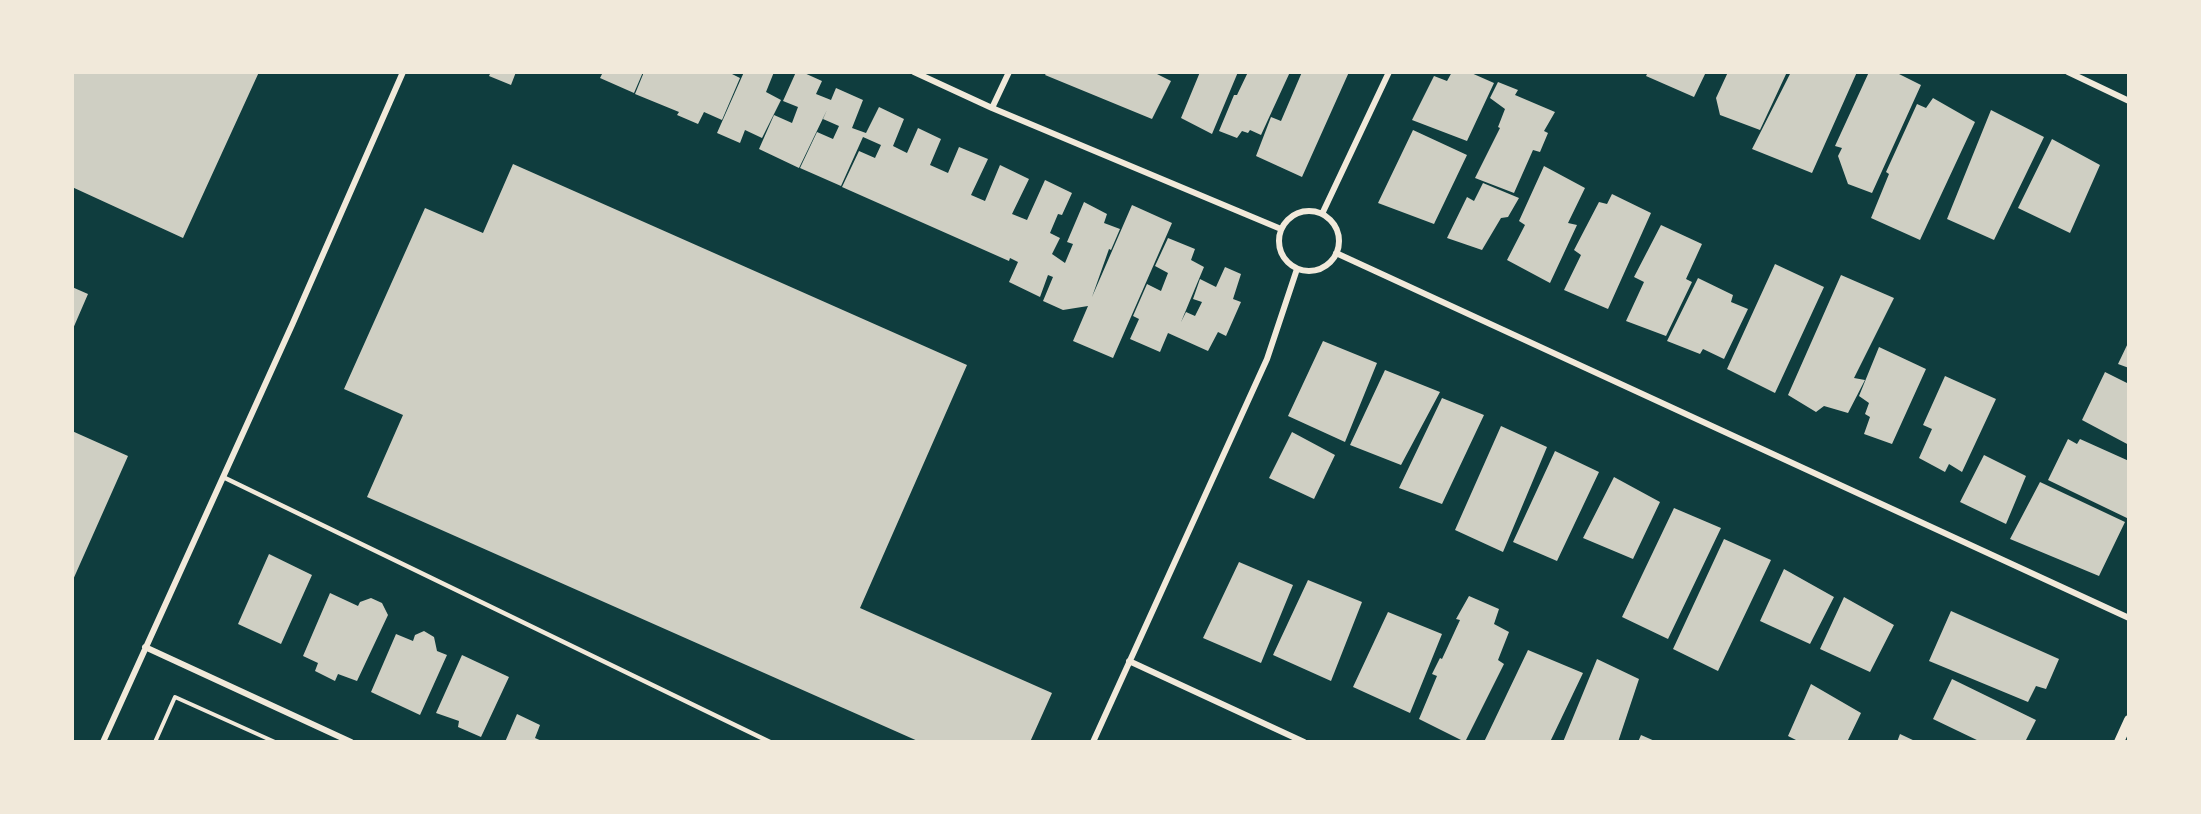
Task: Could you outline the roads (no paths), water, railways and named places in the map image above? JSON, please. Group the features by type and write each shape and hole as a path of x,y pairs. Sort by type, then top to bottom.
{"street":[{"path":"103,742 403,72"},
{"path":"914,72 992,108 1281,229"},
{"path":"992,108 1009,72"},
{"path":"1322,214 1389,72"},
{"path":"2068,72 2129,101"},
{"path":"1312,212 1322,214 1329,219 1338,235 1336,253 1324,267 1306,271 1297,269 1289,264 1279,248 1281,229 1294,215 1312,212"},
{"path":"1336,253 2129,618"},
{"path":"1093,742 1267,359 1297,269"},
{"path":"145,647 351,742"},
{"path":"1129,661 1304,742"},
{"path":"2119,742 2129,720"}],"lane":[{"path":"223,477 770,742"}]}
